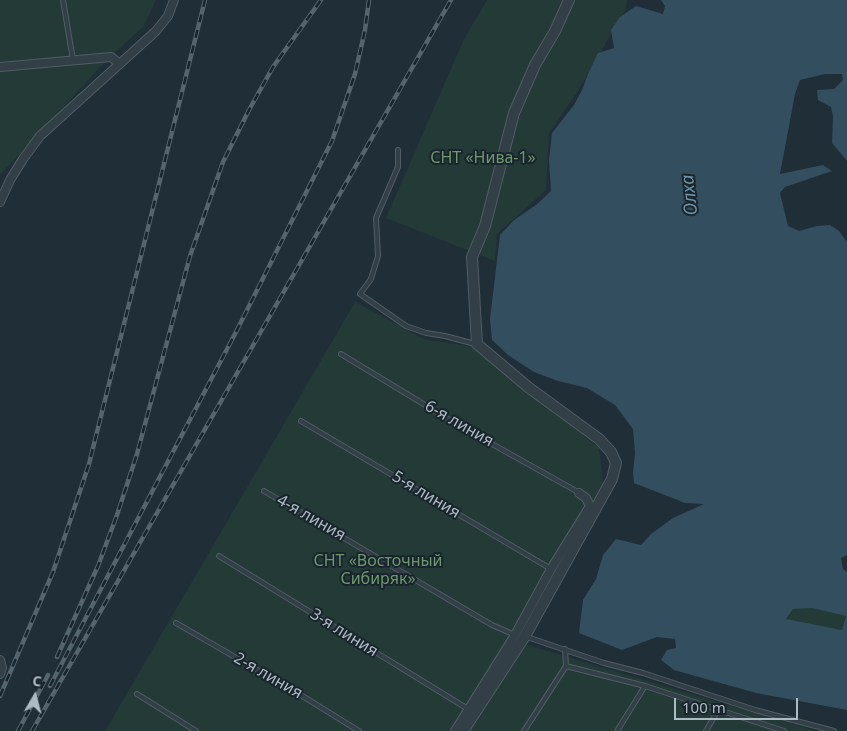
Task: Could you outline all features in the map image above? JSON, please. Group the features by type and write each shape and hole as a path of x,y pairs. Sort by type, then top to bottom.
{"street":[{"path":"0,202 10,180 40,136 156,32 168,16 174,0"},
{"path":"463,731 612,480 616,463 612,452 599,439 528,387 477,344 472,257 485,226 514,113 535,65 555,31 568,0"},
{"path":"0,67 112,56 120,64"},
{"path":"455,731 520,636 551,569 590,506 586,498 580,493"},
{"path":"0,660 2,664 0,674"}],"lane":[{"path":"63,0 74,60"},
{"path":"398,150 398,167 376,218 378,256 371,280 360,294 406,326 426,333 477,344"},
{"name":"6-я линия","path":"341,354 458,424 580,493"},
{"name":"5-я линия","path":"301,420 551,569"},
{"name":"4-я линия","path":"264,490 492,624 520,636 604,663 643,673 755,710 834,731"},
{"name":"3-я линия","path":"219,556 470,710"},
{"name":"2-я линия","path":"176,623 359,731"},
{"path":"524,731 566,666 565,650"},
{"path":"566,666 645,686 784,731"},
{"path":"617,731 645,686"},
{"path":"137,694 196,731"},
{"path":"706,731 718,710"}],"green space":[{"path":"0,0 156,0 144,26 107,60 0,175"},
{"name":"СНТ «Нива-1»","path":"487,0 627,0 626,8 578,91 549,133 546,190 497,234 495,261 386,218 464,39"},
{"name":"СНТ «Восточный Сибиряк»","path":"355,302 424,339 473,347 599,448 603,482 517,642 816,731 105,731"},
{"path":"812,607 846,616 842,630 786,620 793,609"}],"water":[{"name":"Олха","path":"661,0 847,0 847,161 832,143 833,116 831,107 818,100 817,90 834,89 843,80 842,74 825,74 800,80 795,94 780,174 823,165 832,171 785,187 780,193 788,226 799,231 830,225 839,231 847,242 847,555 841,558 843,569 847,572 847,710 756,693 674,670 661,660 667,650 676,648 675,639 657,637 622,650 579,633 583,600 596,579 603,555 616,539 641,545 651,534 673,518 704,504 685,503 634,483 635,453 633,429 615,405 587,388 558,381 534,372 508,355 492,340 490,319 500,235 514,220 536,205 551,191 549,160 552,133 574,105 598,53 614,48 611,30 620,17 636,6 663,14 665,6","holes":["812,608 846,616 842,630 786,619 793,609"]}],"railway":[{"path":"0,696 53,572 89,464 205,0"},
{"path":"57,657 98,566 117,515 137,454 190,256 223,162 273,67 321,0"},
{"path":"50,686 236,332 332,141 355,74 365,30 369,0"},
{"path":"32,731 451,0"},
{"path":"18,731 48,675"}]}
